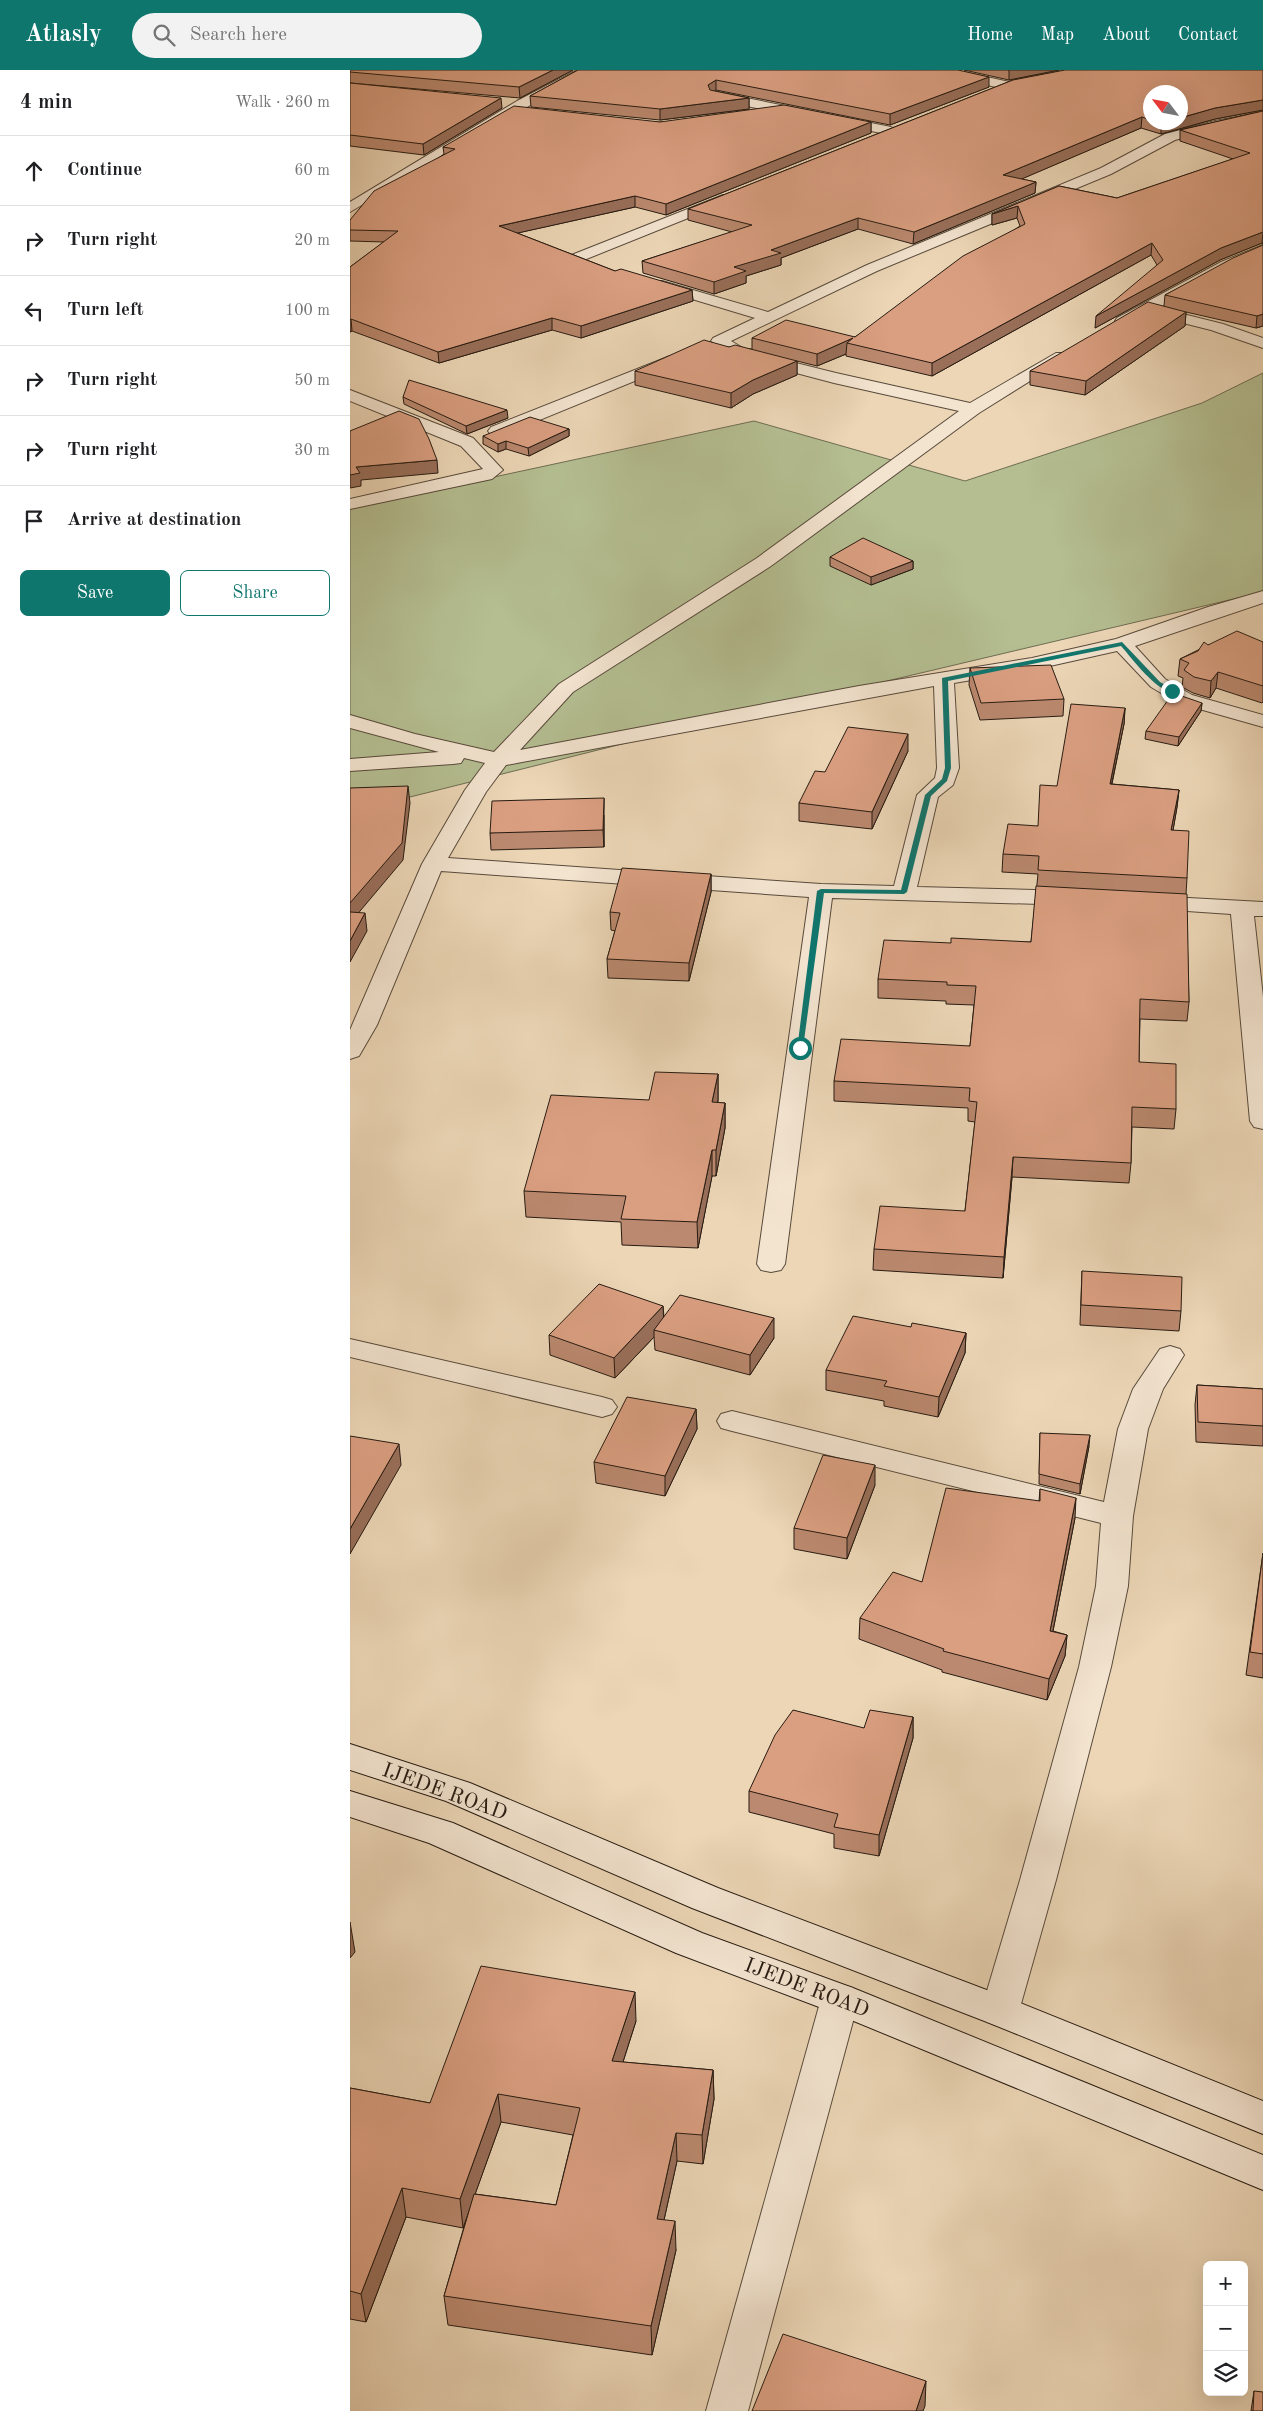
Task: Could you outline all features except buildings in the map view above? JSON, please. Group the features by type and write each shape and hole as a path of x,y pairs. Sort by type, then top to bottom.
{"street":[{"path":"351,206 517,107 587,70"},
{"path":"938,70 1009,86"},
{"path":"982,97 1009,86 1027,83"},
{"path":"716,96 782,110 896,129 864,142"},
{"path":"746,115 782,110"},
{"path":"701,348 872,268 1106,171 1170,137 1215,125 1263,116"},
{"path":"601,267 574,259 737,193"},
{"path":"1105,330 1226,265 1263,249"},
{"path":"638,278 768,317"},
{"path":"1145,310 1217,327 1263,343"},
{"path":"719,341 742,354 834,378 974,409"},
{"path":"350,1051 366,1025 433,864 476,790 490,758 566,688 764,562 974,409 1081,344"},
{"path":"467,442 683,356"},
{"path":"350,395 467,442 494,470 491,473 350,504"},
{"path":"350,766 362,763 490,758 858,692 1032,664 1122,644 1215,611 1263,597"},
{"path":"1122,644 1158,683 1186,699 1263,722"},
{"path":"904,892 928,795 945,780 948,768 944,679"},
{"path":"350,721 409,739 490,758"},
{"path":"433,864 821,891 904,892 1093,900"},
{"path":"771,1264 821,891"},
{"path":"1132,902 1252,908 1263,1120"},
{"path":"350,1348 602,1407"},
{"path":"1000,2011 1038,1880 1095,1667 1112,1586 1116,1516 1132,1429 1148,1389 1170,1355"},
{"path":"732,1421 1116,1516"},
{"name":"IJEDE ROAD","path":"350,1757 458,1792 704,1898 1000,2011 1263,2118"},
{"name":"IJEDE ROAD","path":"350,1804 441,1833 689,1943 840,1999 1263,2173"},
{"path":"727,2411 840,1999"}],"green space":[{"path":"1263,373 1263,592 642,739 350,812 350,508 754,421 965,481 1202,403"}],"route":[{"path":"800,1048 821,891 904,892 928,795 945,780 948,768 944,679 1032,664 1122,644 1158,683 1172,691"}]}
